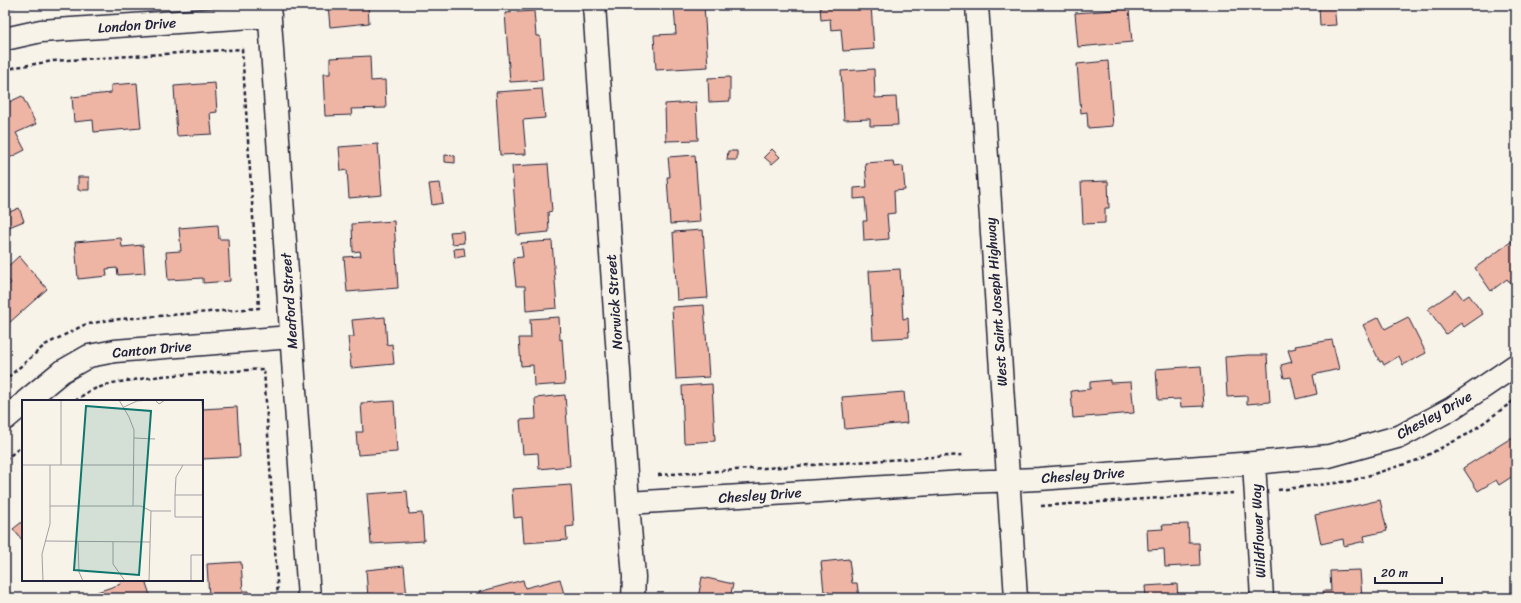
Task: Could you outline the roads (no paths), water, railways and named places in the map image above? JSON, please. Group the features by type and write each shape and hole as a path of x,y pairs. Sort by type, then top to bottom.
{"street":[{"name":"Norwick Street","path":"594,5 634,577 633,598"},
{"name":"West Saint Joseph Highway","path":"977,5 1016,598"},
{"name":"London Drive","path":"5,39 41,31 269,10"},
{"name":"Meaford Street","path":"269,10 309,598"},
{"name":"Canton Drive","path":"27,400 61,372 89,356 115,351 291,337"},
{"name":"Chesley Drive","path":"628,503 1008,480 1254,463 1329,456 1401,436 1451,409 1516,365"},
{"path":"5,420 22,405"},
{"name":"Wildflower Way","path":"1254,463 1262,598"}]}
